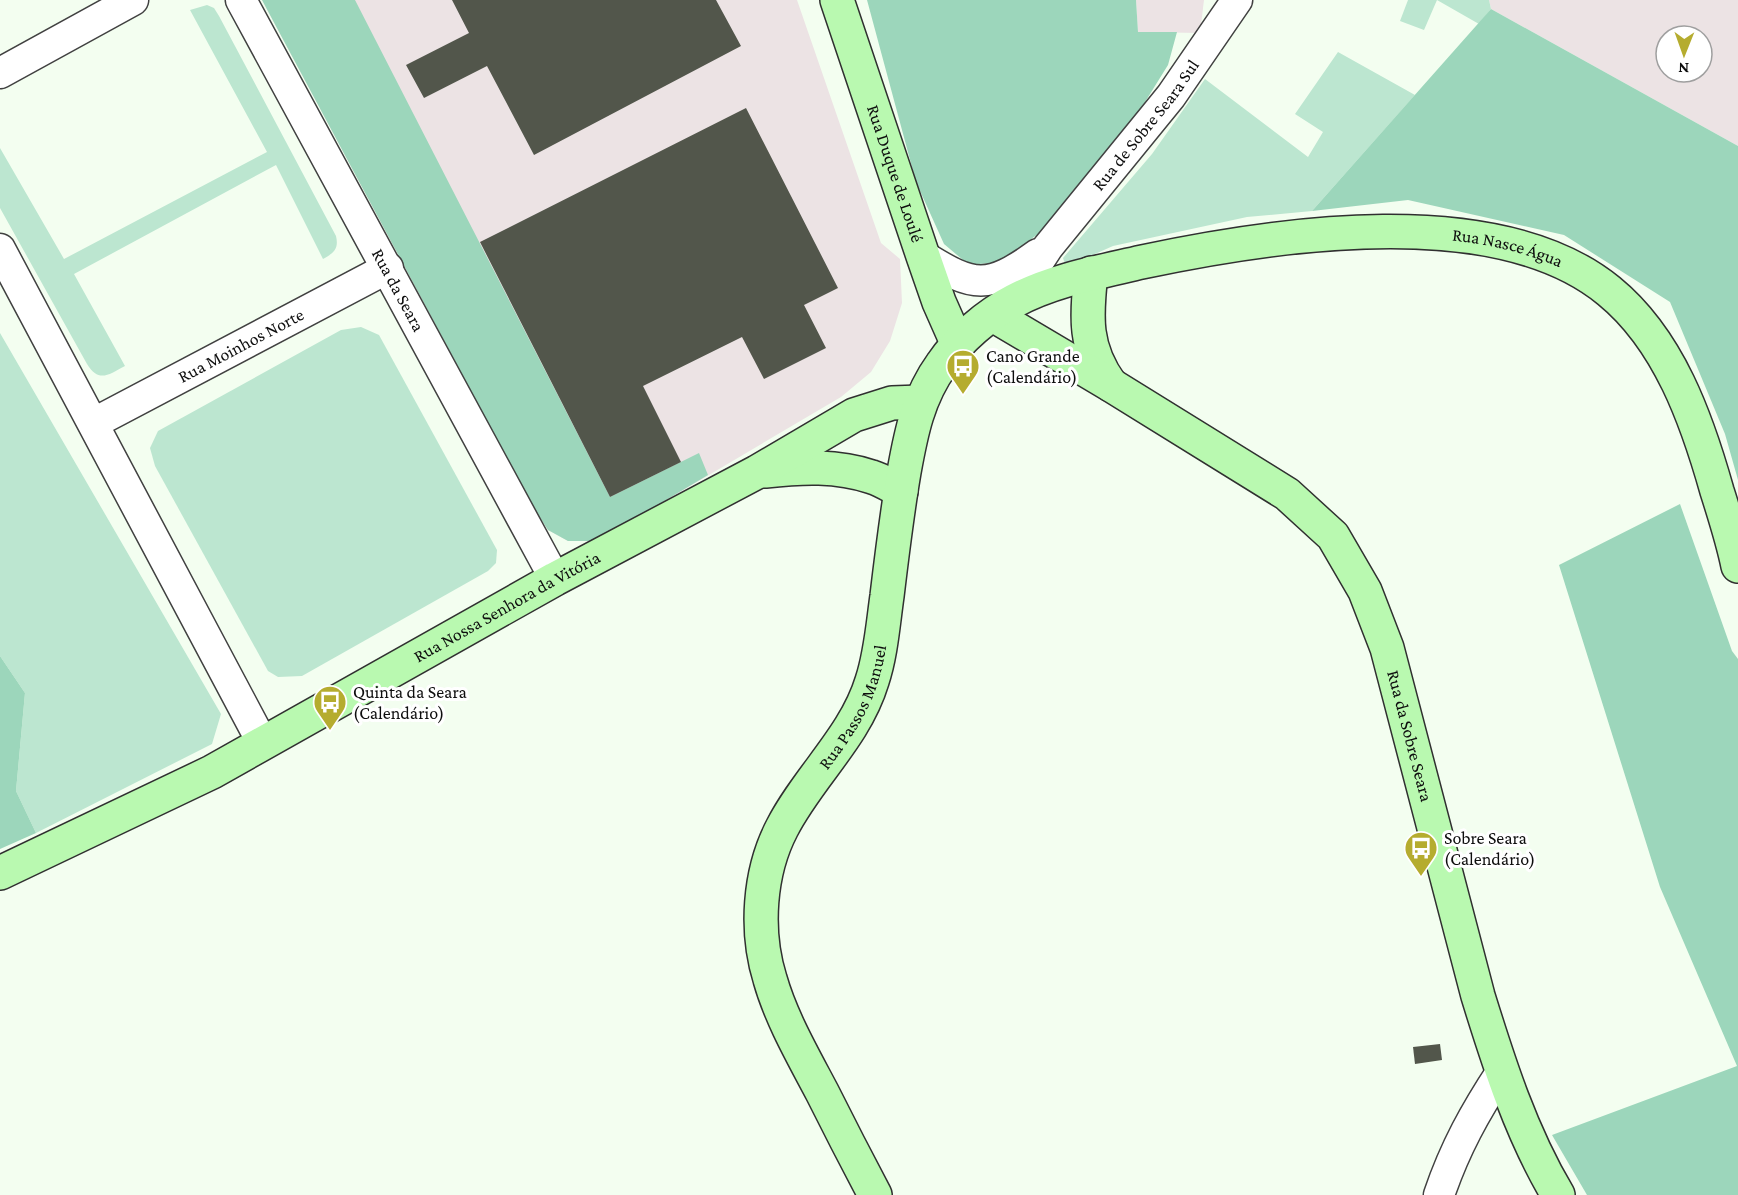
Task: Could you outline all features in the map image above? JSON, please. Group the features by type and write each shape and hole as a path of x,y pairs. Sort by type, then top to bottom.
{"street":[{"path":"0,73 133,0"},
{"name":"Rua da Seara","path":"241,0 555,579"},
{"name":"Rua Duque de Loulé","path":"837,0 923,256 942,310 958,345"},
{"name":"Rua de Sobre Seara Sul","path":"1002,308 1048,247 1171,96 1237,0"},
{"name":"Rua Nasce Água","path":"1091,273 1191,252 1300,236 1382,231 1466,236 1507,243 1545,255 1581,271 1612,294 1643,327 1679,382 1704,444 1738,566"},
{"name":"Rua de Sobre Seara Sul","path":"923,256 953,275 971,280 986,280 1001,277 1017,269 1048,247"},
{"path":"0,249 262,744"},
{"name":"Rua Moinhos Norte","path":"93,423 388,268"},
{"name":"Rua Passos Manuel","path":"875,1195 798,1046 770,980 763,948 762,918 763,891 769,859 780,830 811,780 862,709 872,682 879,654 901,491 913,423 920,402 943,362 958,345 1002,308 1059,282 1091,273"},
{"name":"Rua da Sobre Seara","path":"1091,273 1087,317 1089,340 1095,359 1111,385"},
{"name":"Rua da Sobre Seara","path":"1002,308 1111,385 1287,494 1334,536 1365,591 1387,648 1478,996 1516,1109 1542,1168 1558,1195"},
{"name":"Rua Nossa Senhora da Vitória","path":"0,873 212,772 555,579 757,472 854,415 892,403 920,402"},
{"name":"Rua Nossa Senhora da Vitória","path":"757,472 798,468 838,468 872,477 901,491"},
{"path":"1439,1195 1452,1157 1475,1112 1502,1071"}],"shaded area":[{"path":"262,0 797,0 881,243 900,259 902,303 890,341 871,372 841,397 619,528 568,541 548,530 532,505"},
{"path":"1136,0 1204,0 1200,33 1138,32"},
{"path":"1489,0 1738,0 1738,146 1491,9"}],"green space":[{"path":"262,0 355,0 610,497 699,453 708,475 593,541 568,541 548,530 532,505"},
{"path":"867,0 1136,0 1138,32 1177,32 1168,65 1127,131 1038,234 1000,262 969,265 944,244 916,182"},
{"path":"1408,0 1437,0 1424,30 1400,21"},
{"path":"1437,0 1489,0 1491,9 1479,24"},
{"path":"207,5 214,8 219,16 336,236 336,247 333,253 323,259 276,165 74,274 125,366 104,376 96,374 87,364 0,208 0,148 64,259 267,152 190,10"},
{"path":"1491,9 1738,146 1738,480 1725,434 1670,302 1564,235 1408,200 1312,211"},
{"path":"1338,52 1415,95 1312,211 1247,217 1113,246 1070,265 1065,264 1063,258 1152,154 1205,79 1308,157 1323,132 1295,114"},
{"path":"361,327 379,335 497,550 496,563 488,571 302,676 278,677 268,671 155,466 150,448 158,431 341,330"},
{"path":"0,333 221,714 212,744 36,833 16,791 25,693 0,656"},
{"path":"1680,504 1732,651 1738,659 1738,1195 1587,1195 1552,1135 1737,1066 1660,887 1559,565"},
{"path":"0,656 25,693 16,791 36,833 0,849"}],"building":[{"path":"452,0 716,0 741,46 534,155 487,66 424,98 406,65 469,33"},
{"path":"746,108 838,288 804,305 826,348 764,379 742,337 643,386 681,462 610,497 480,242"},
{"path":"1440,1044 1442,1060 1415,1064 1413,1047"}],"place":[{"name":"Cano Grande (Calendário)","path":"963,395"},
{"name":"Quinta da Seara (Calendário)","path":"330,731"},
{"name":"Sobre Seara (Calendário)","path":"1421,877"}]}
